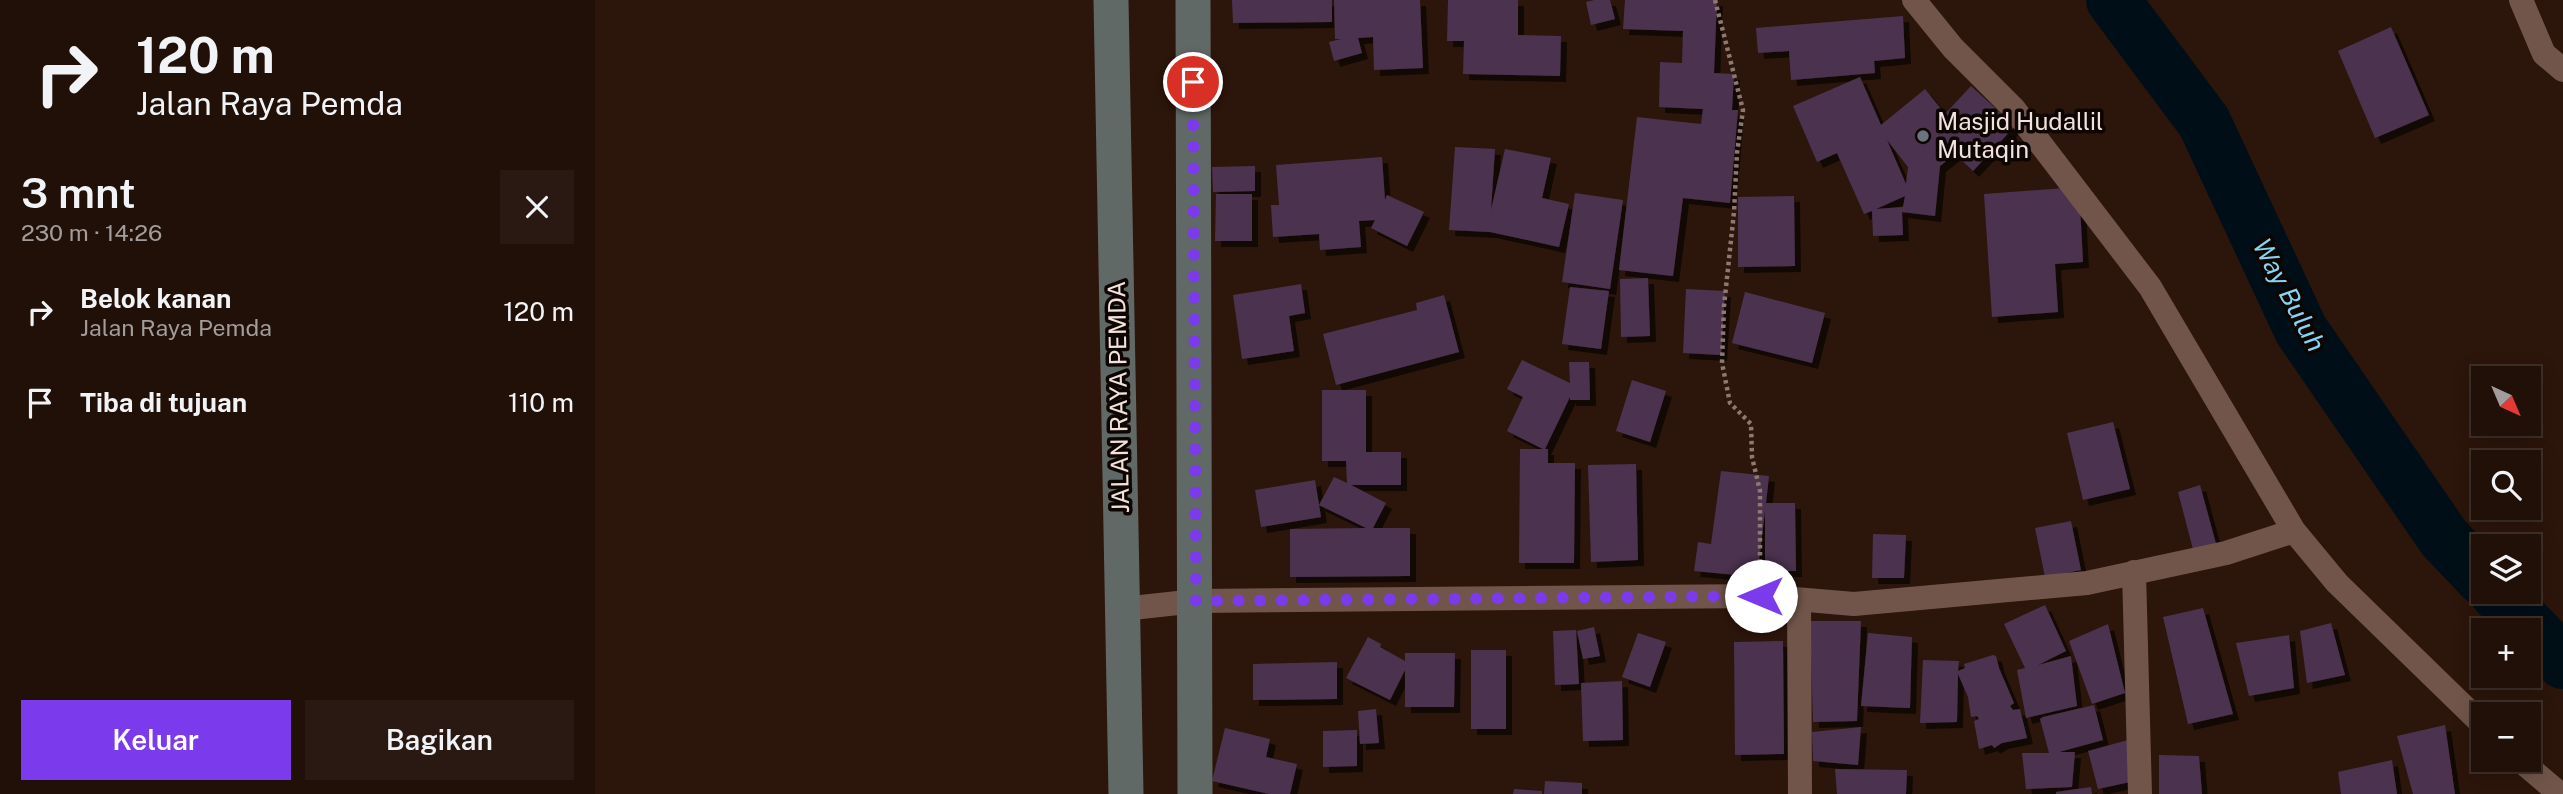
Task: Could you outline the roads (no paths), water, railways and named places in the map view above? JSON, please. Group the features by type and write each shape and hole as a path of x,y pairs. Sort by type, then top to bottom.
{"street":[{"name":"JALAN RAYA PEMDA","path":"1111,0 1126,794"},
{"path":"1193,0 1195,794"},
{"path":"1914,0 1953,48 2014,110 2150,287 2294,531 2337,583 2471,712"},
{"path":"2521,0 2545,54 2563,70"},
{"path":"1123,610 1196,601 1761,596 1854,604 2087,583 2227,553 2294,531"},
{"path":"2134,572 2140,794"},
{"path":"1799,601 1800,794"},
{"path":"2534,772 2560,794"}],"waterway":[{"name":"Way Buluh","path":"2113,0 2204,122 2301,330 2444,538 2471,566"},
{"name":"Way Buluh","path":"2507,604 2563,662"}],"place":[{"name":"Masjid Hudallil Mutaqin","path":"1923,136"}]}
